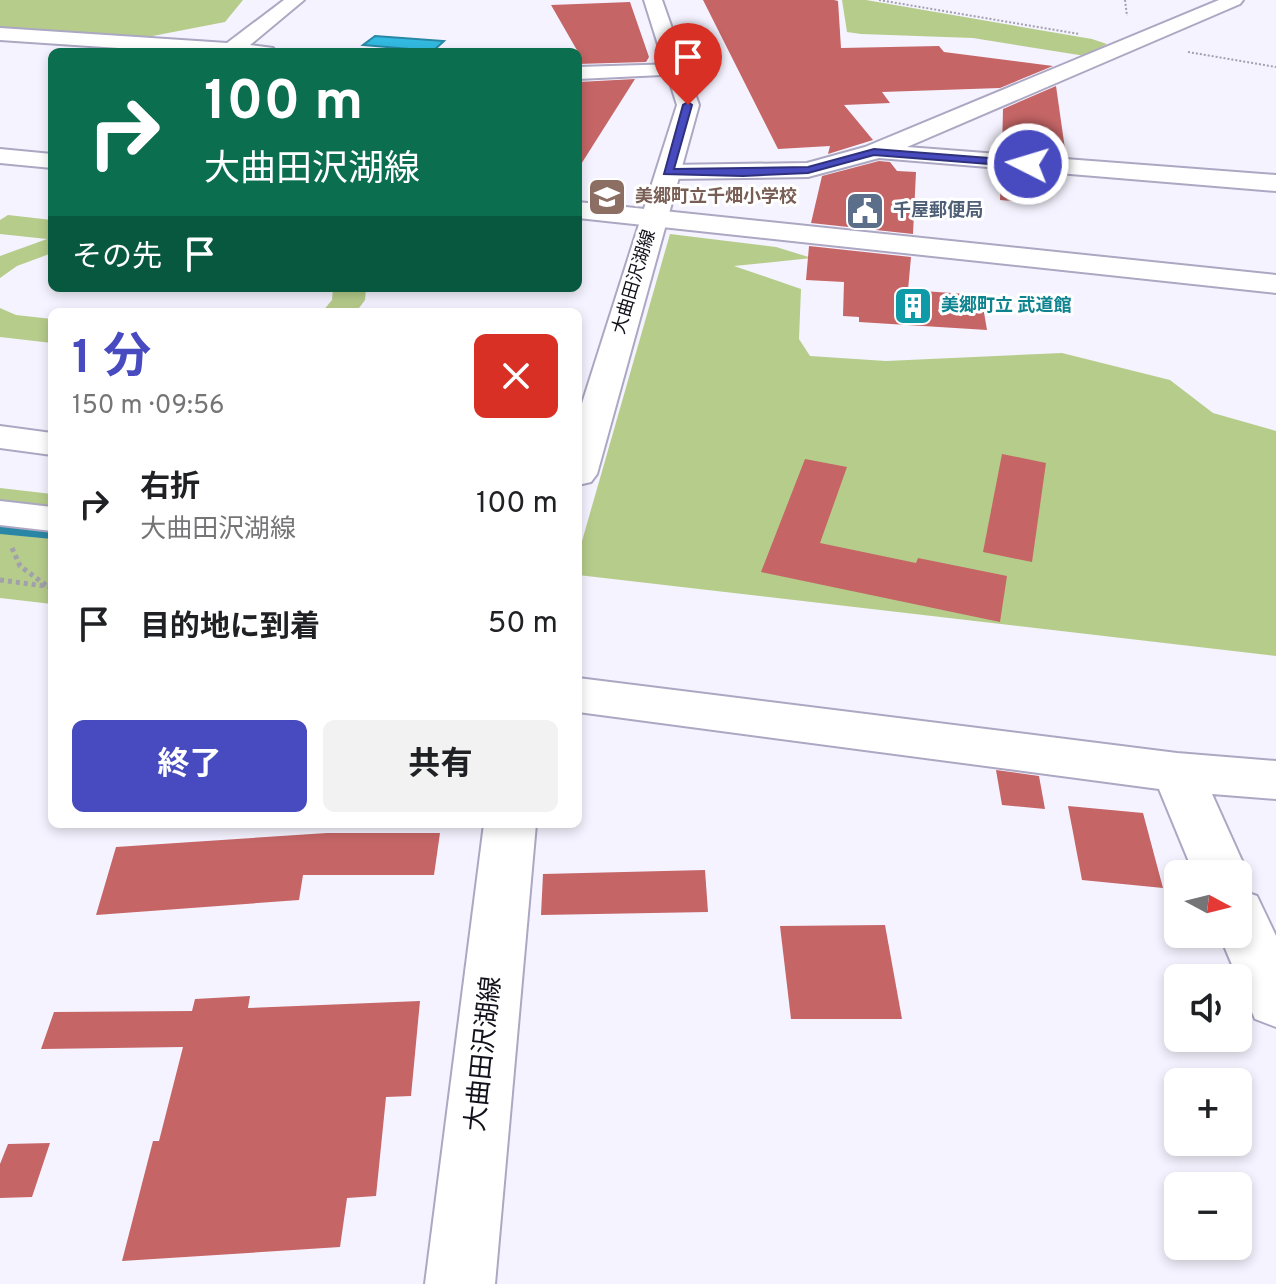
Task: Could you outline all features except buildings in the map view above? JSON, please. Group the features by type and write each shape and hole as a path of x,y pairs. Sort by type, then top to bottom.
{"street":[{"path":"234,48 295,0"},
{"name":"大曲田沢湖線","path":"582,461 688,105 653,0"},
{"path":"668,172 808,170 874,152 1234,0"},
{"path":"0,34 202,48"},
{"path":"582,73 676,70"},
{"path":"874,152 1276,183"},
{"path":"0,156 48,161"},
{"path":"582,210 733,211 772,200 840,161"},
{"path":"656,211 1276,284"},
{"path":"0,437 48,443"},
{"path":"6,526 48,520"},
{"path":"582,696 1177,772 1276,780"},
{"path":"1177,772 1215,860"},
{"name":"大曲田沢湖線","path":"460,1284 510,828"},
{"path":"1252,945 1276,1000"}],"path":[{"path":"6,526 12,557 26,573 48,585"},
{"path":"0,580 48,586"}],"green space":[{"path":"0,0 243,0 225,22 137,39 0,29"},
{"path":"842,0 866,0 1107,44 1086,56 973,38 847,32"},
{"path":"8,215 48,220 48,254 17,266 0,278 0,256 47,239 0,234 0,220"},
{"path":"670,234 776,247 812,258 734,266 801,289 799,339 810,356 886,361 1062,353 1170,380 1213,413 1276,431 1276,656 582,575 582,541"},
{"path":"333,292 366,292 365,300 359,308 325,308 332,300"},
{"path":"0,308 16,315 48,319 48,343 0,337"},
{"path":"0,488 48,494 48,604 0,598"}],"water":[{"path":"375,36 444,41 436,48 363,45"}],"waterway":[{"path":"0,530 48,535"}],"place":[{"name":"美郷町立千畑小学校","path":"607,197"},
{"name":"千屋郵便局","path":"865,211"},
{"name":"美郷町立 武道館","path":"913,306"}],"route":[{"path":"688,105 668,172 808,170 874,152 1028,164"}]}
